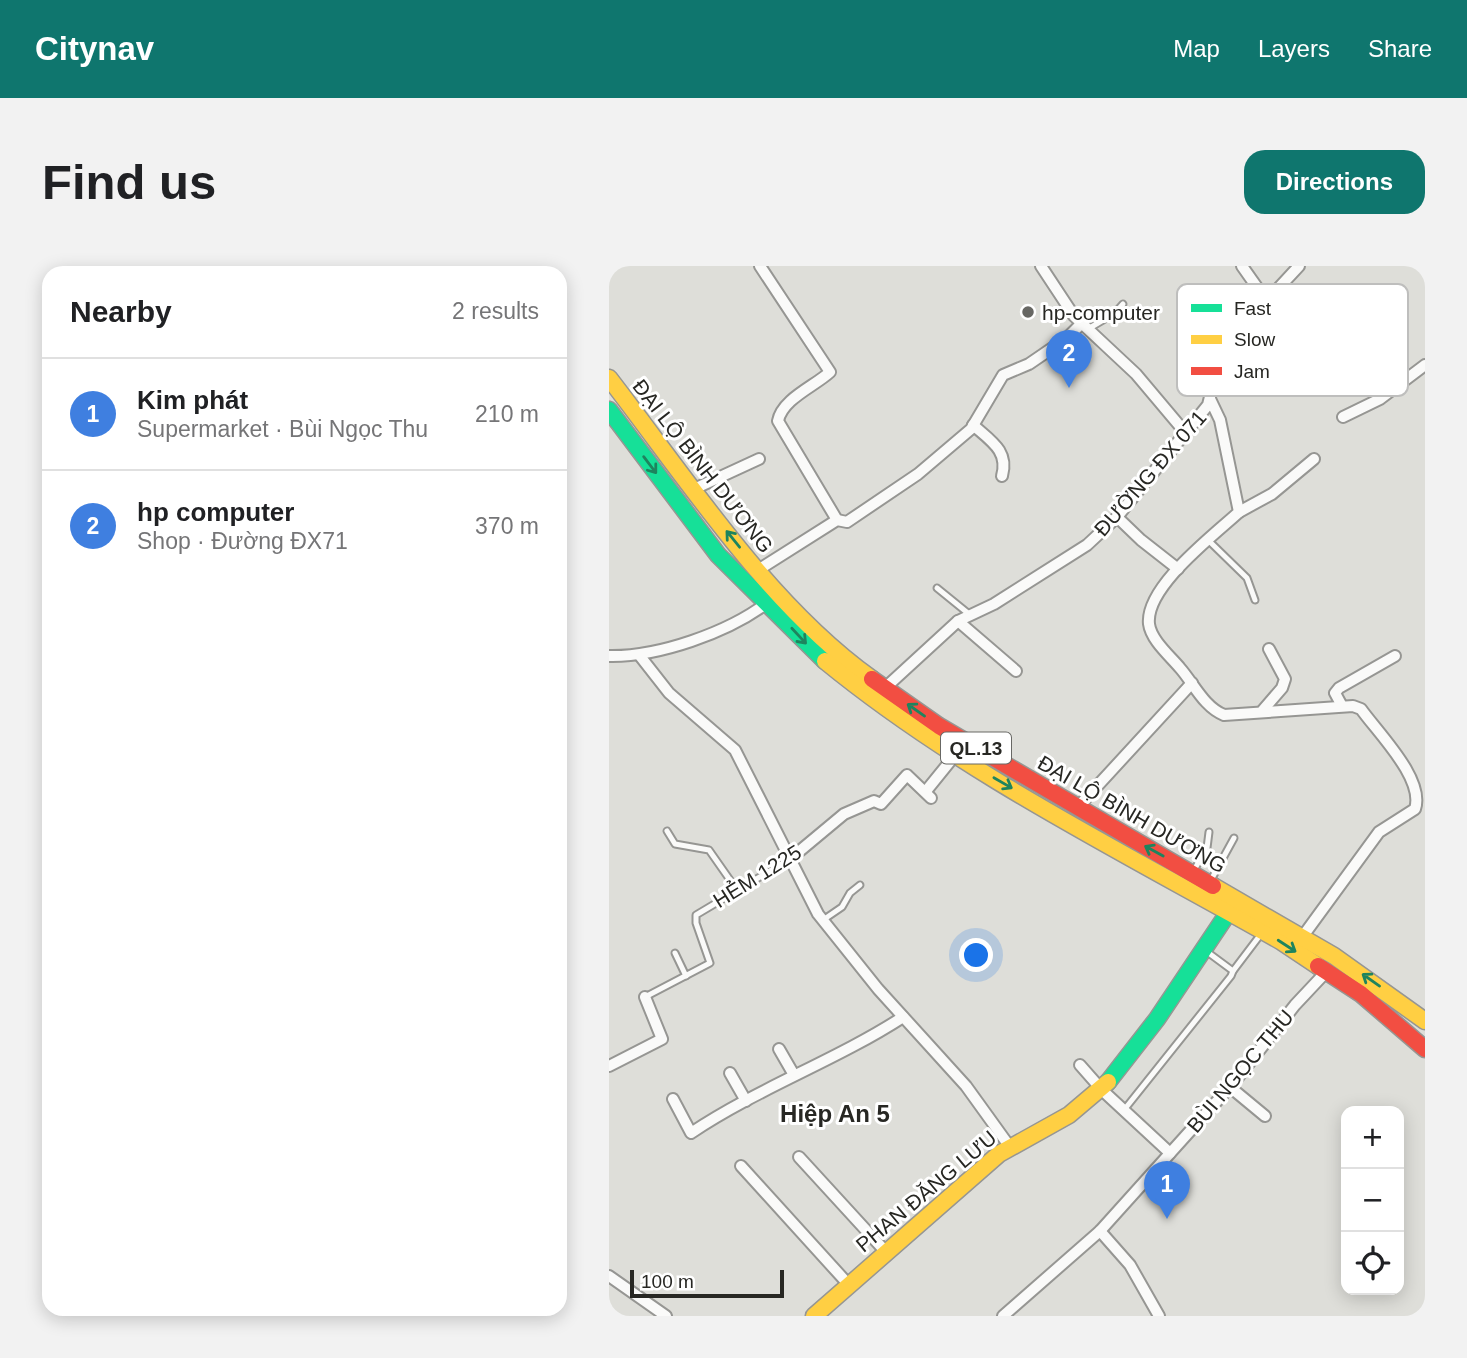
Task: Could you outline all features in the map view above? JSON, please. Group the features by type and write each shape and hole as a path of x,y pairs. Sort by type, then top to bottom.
{"main road":[{"name":"ĐẠI LỘ BÌNH DƯƠNG","path":"609,378 758,570 813,629 856,667 939,726 1303,936 1366,976 1425,1021"},
{"name":"ĐẠI LỘ BÌNH DƯƠNG","path":"609,410 615,429 718,555 810,649 881,707 955,754 1263,932 1361,994 1425,1049"},
{"name":"PHAN ĐĂNG LƯU","path":"822,1313 849,1285 963,1184 1010,1147 1069,1115 1101,1090 1157,1019 1228,913"}],"street":[{"path":"760,266 830,372 792,400 779,414 778,421 837,520"},
{"path":"1041,266 1085,326 1136,374 1184,431"},
{"path":"1242,266 1255,284"},
{"name":"ĐƯỜNG ĐX 071","path":"1282,284 1299,266"},
{"path":"758,570 837,520 847,522 918,474 973,425 1003,375 1030,364 1085,326"},
{"path":"1408,378 1425,365"},
{"name":"ĐƯỜNG ĐX 071","path":"885,688 958,621 993,604 1087,545 1118,517 1184,431 1197,420 1211,396"},
{"path":"1343,417 1384,396"},
{"path":"1210,399 1220,420 1239,512"},
{"path":"973,425 1001,450 1005,464 1002,476"},
{"path":"694,489 759,459"},
{"path":"1303,936 1379,832 1389,824 1410,815 1419,800 1411,775 1361,709 1342,706 1307,711 1263,710 1239,715 1214,711 1152,634 1149,626 1153,603 1178,569 1239,512 1272,494 1314,459"},
{"path":"1118,517 1141,540 1178,569"},
{"path":"609,656 640,656 729,626 767,603"},
{"path":"958,621 1016,671"},
{"path":"1263,710 1282,688 1285,679 1269,649"},
{"path":"640,656 669,693 736,750 823,920 903,1017 966,1086 1010,1147"},
{"path":"1342,706 1335,693 1339,688 1395,656"},
{"path":"1077,808 1192,682"},
{"name":"HẺM 1225","path":"790,859 844,814 874,801 881,804 907,775 928,795 955,754"},
{"name":"BÙI NGỌC THU","path":"1003,1316 1100,1231 1230,1087 1295,1005 1326,972"},
{"name":"HẺM 1225","path":"609,1066 662,1039 645,997"},
{"path":"673,1099 691,1133 794,1075 865,1042 903,1017"},
{"path":"779,1049 794,1075"},
{"path":"1080,1065 1101,1090 1170,1153"},
{"path":"730,1073 746,1101"},
{"path":"1230,1087 1265,1116"},
{"path":"799,1157 886,1252"},
{"path":"741,1166 849,1285"},
{"path":"1100,1231 1130,1265 1159,1316"},
{"path":"609,1276 666,1316"}],"lane":[{"path":"1085,326 1122,304"},
{"path":"1208,540 1247,578 1255,600"},
{"path":"937,588 969,614"},
{"path":"667,831 675,844 709,850 737,890"},
{"path":"1192,873 1207,848 1209,832"},
{"path":"1209,882 1234,838"},
{"name":"HẺM 1225","path":"645,997 710,963 696,923 696,915 790,859"},
{"path":"823,920 842,907 850,893 860,885"},
{"path":"1124,1111 1263,932"},
{"path":"1203,949 1233,971"},
{"path":"675,953 685,976"}],"traffic: fast":[{"path":"609,410 718,555 825,661"},
{"path":"1108,1082 1157,1019 1228,913"}],"traffic: slow":[{"path":"609,378 699,498 764,578 834,649 872,679"},
{"path":"825,661 878,702 989,776 1282,942 1318,966"},
{"path":"1213,886 1334,956 1425,1021"},
{"path":"814,1316 999,1154 1069,1115 1108,1082"}],"traffic: jam":[{"path":"872,679 939,726 1213,886"},
{"path":"1318,966 1361,994 1425,1049"}],"place":[{"name":"hp-computer","path":"1028,312"},
{"name":"hp computer","path":"1069,388"},
{"name":"Kim phát","path":"1167,1219"}],"district":[{"name":"Hiệp An 5","path":"835,1113"}]}
